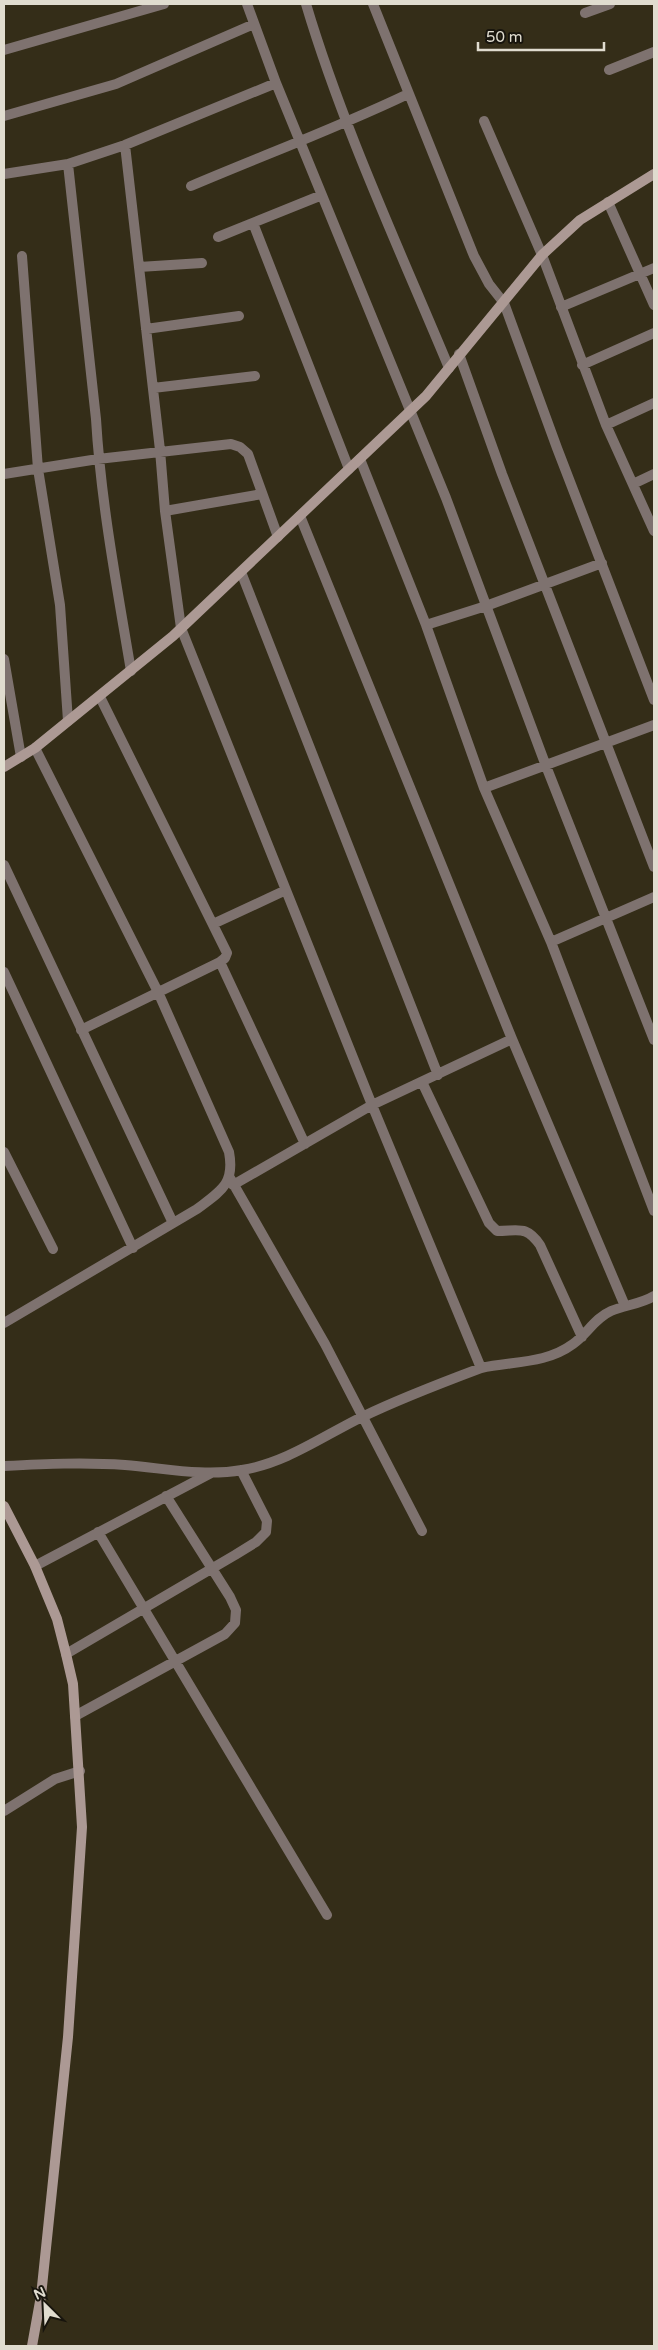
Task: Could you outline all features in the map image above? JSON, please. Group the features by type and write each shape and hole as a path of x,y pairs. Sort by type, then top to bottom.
{"main road":[{"path":"4,767 35,748 100,697 180,628 426,396 459,354 504,304 542,255 580,220 654,174"},
{"path":"4,1506 35,1566 57,1618 73,1684 80,1771 81,1837 68,2037 41,2296 32,2346"}],"street":[{"path":"4,50 164,4"},
{"path":"247,4 276,83 412,410 546,766 654,1040"},
{"path":"306,4 348,123 449,368"},
{"path":"373,4 474,256 504,304 654,700"},
{"path":"585,13 610,4"},
{"path":"4,116 116,84 254,24"},
{"path":"609,70 654,52"},
{"path":"4,174 68,164 125,145 276,83"},
{"path":"191,186 300,140 348,123 408,94"},
{"path":"484,120 542,255 606,425 633,484 651,515 654,531"},
{"path":"125,145 160,450 165,511 180,628 372,1105 481,1368"},
{"path":"68,164 95,409 98,459 131,671"},
{"path":"218,238 322,194"},
{"path":"608,202 654,306"},
{"path":"253,223 349,469"},
{"path":"22,256 38,468 60,606 68,721"},
{"path":"139,268 202,263"},
{"path":"561,307 654,268"},
{"path":"146,329 239,316"},
{"path":"582,365 654,333"},
{"path":"459,354 502,474 654,867"},
{"path":"153,388 255,376"},
{"path":"606,425 654,403"},
{"path":"4,474 160,450 231,444 240,447 248,454 278,537"},
{"path":"360,458 426,625 484,788 551,942 654,1211"},
{"path":"633,484 654,474"},
{"path":"165,511 262,494"},
{"path":"300,516 512,1039 625,1306"},
{"path":"426,625 486,606 602,563"},
{"path":"241,572 438,1075"},
{"path":"4,659 21,757"},
{"path":"81,1030 226,958 226,953 213,924 100,697"},
{"path":"484,788 654,725"},
{"path":"35,748 158,992 229,1152 232,1182 326,1344 422,1531"},
{"path":"4,865 173,1224"},
{"path":"213,924 286,890"},
{"path":"551,942 654,897"},
{"path":"220,962 305,1144"},
{"path":"4,972 64,1096 132,1248"},
{"path":"4,1323 173,1224 232,1182 305,1144 372,1105 512,1039"},
{"path":"422,1082 489,1223 497,1231 525,1230 533,1235 582,1336"},
{"path":"4,1152 53,1249"},
{"path":"4,1466 84,1462 212,1472 241,1470 284,1458 363,1417 481,1368 499,1364 532,1362 561,1351 582,1336 600,1318 625,1306 654,1296"},
{"path":"66,1654 145,1610 256,1542 266,1532 267,1521 241,1470"},
{"path":"35,1566 212,1472"},
{"path":"76,1716 224,1634 235,1623 236,1610 213,1568 166,1496"},
{"path":"98,1532 327,1915"},
{"path":"4,1811 55,1778 80,1771"}]}
